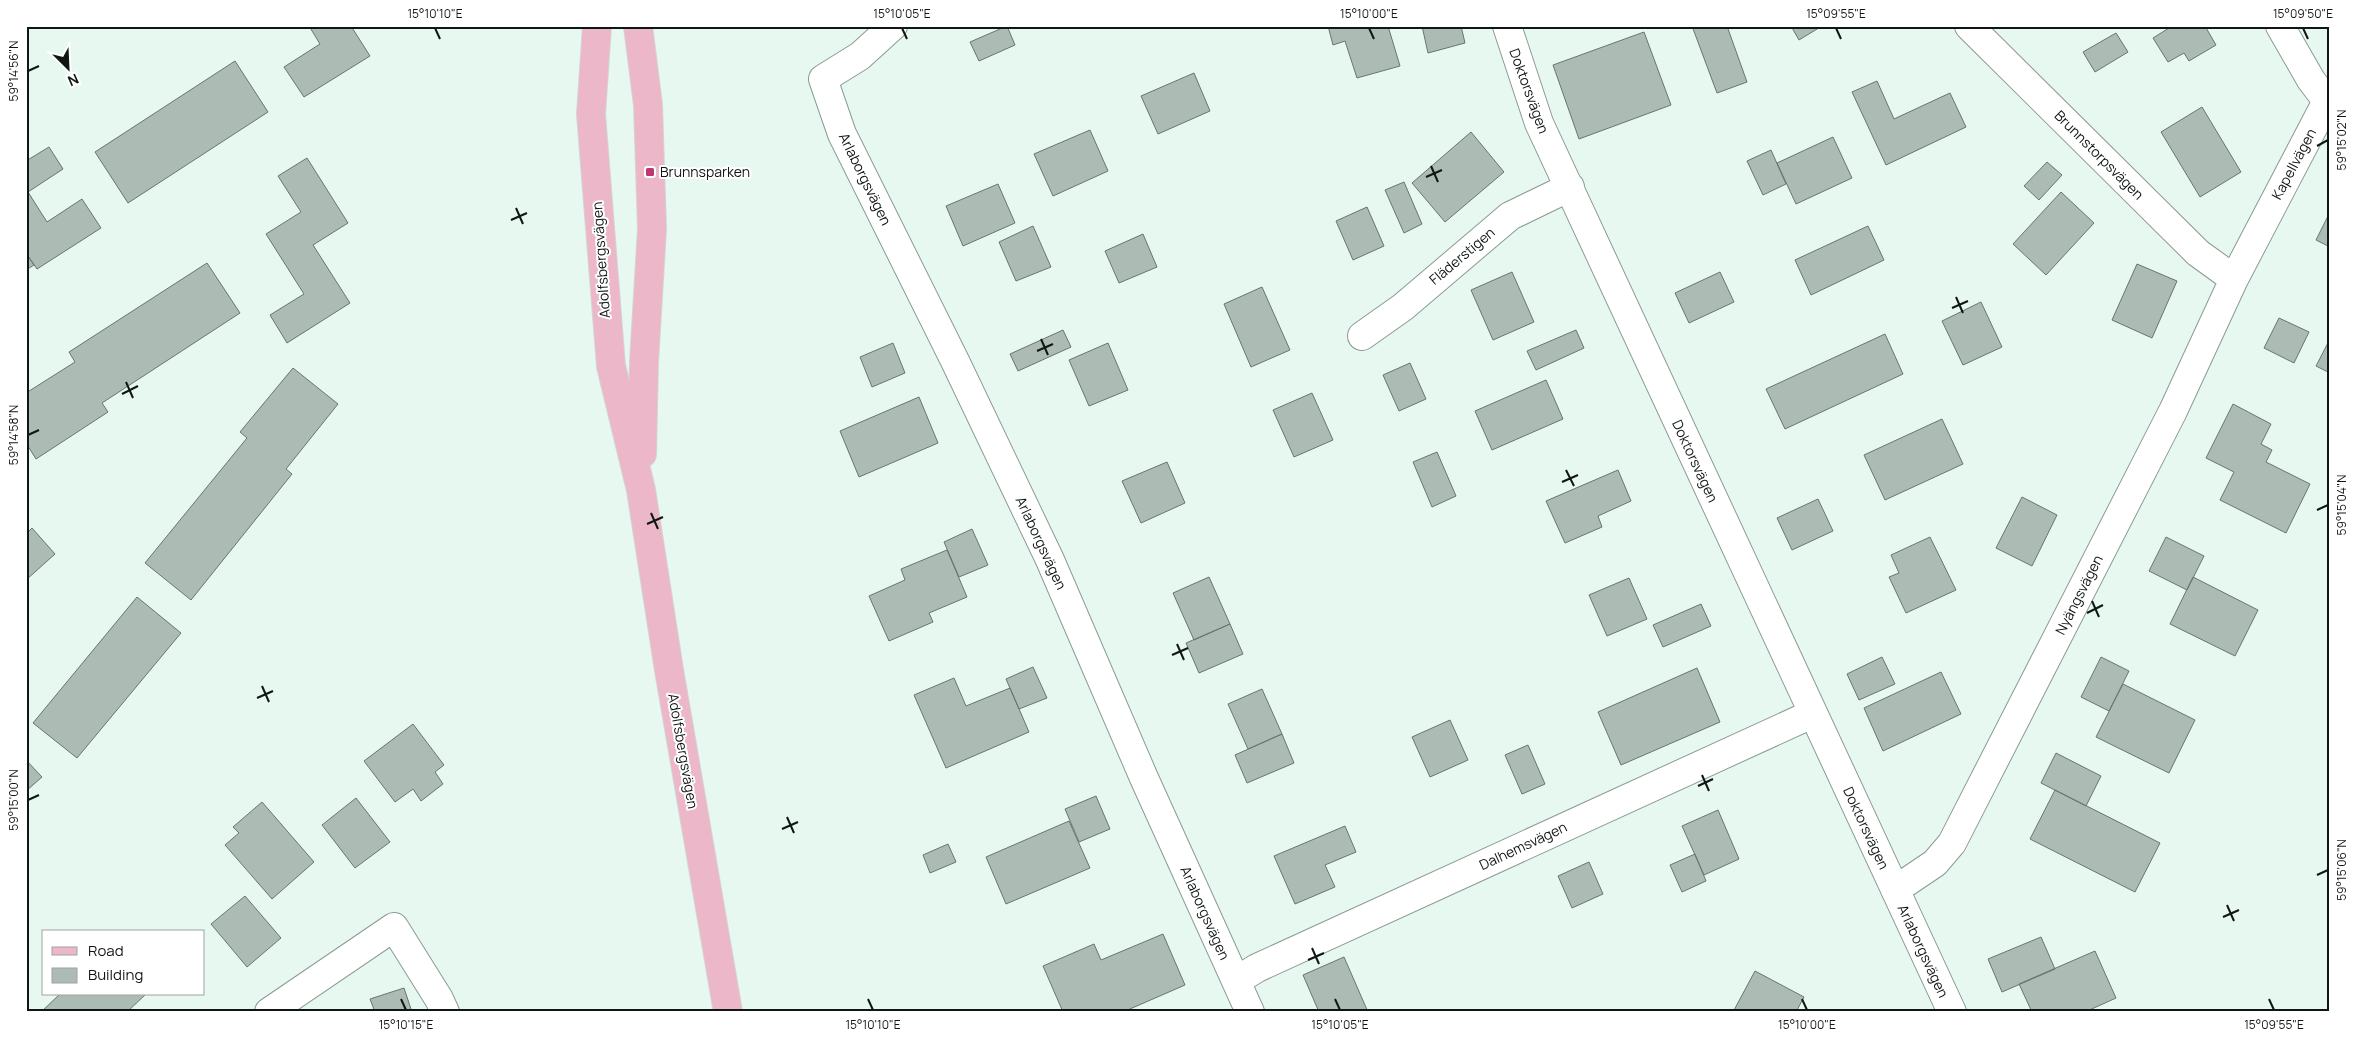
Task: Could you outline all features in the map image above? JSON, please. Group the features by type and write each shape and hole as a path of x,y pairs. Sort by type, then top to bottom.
{"main road":[{"name":"Adolfsbergsvägen","path":"597,26 591,114 606,324 611,366 641,490 669,670 728,1012"},
{"name":"Adolfsbergsvägen","path":"638,26 648,105 652,229 644,362 641,490"}],"street":[{"name":"Arlaborgsvägen","path":"893,26 860,56 823,79 842,134 955,361 1050,560 1144,778 1250,1012"},
{"name":"Doktorsvägen","path":"1507,26 1539,123 1895,890"},
{"name":"Brunnstorpsvägen","path":"1969,26 2198,253 2234,279"},
{"name":"Kapellvägen","path":"2234,279 2327,101 2311,80 2280,26"},
{"name":"Fläderstigen","path":"1362,336 1403,307 1510,216 1570,188"},
{"name":"Nyängsvägen","path":"1895,890 1935,863 1952,843 2172,411 2234,279"},
{"name":"Dalhemsvägen","path":"1236,980 1266,964 1812,714"},
{"name":"Arlaborgsvägen","path":"1895,890 1952,1012"},
{"path":"268,1012 394,927 439,998 445,1012"}],"building":[{"path":"309,26 351,26 370,56 304,97 284,67 320,44"},
{"path":"1007,26 1015,45 979,61 970,42"},
{"path":"1328,26 1388,26 1400,66 1357,78 1345,41 1333,45"},
{"path":"1422,26 1461,26 1465,43 1428,53"},
{"path":"1692,26 1727,26 1747,82 1717,93"},
{"path":"1791,26 1822,26 1799,40"},
{"path":"2168,26 2205,26 2216,45 2189,61 2184,53 2168,62 2153,38 2169,28"},
{"path":"1644,32 1671,105 1579,139 1553,65"},
{"path":"2116,33 2128,52 2095,72 2083,52"},
{"path":"235,61 268,112 128,203 95,152"},
{"path":"1194,73 1210,111 1158,134 1141,96"},
{"path":"1877,81 1894,119 1950,93 1966,127 1886,165 1852,92"},
{"path":"2202,107 2241,172 2200,197 2161,132"},
{"path":"1090,130 1108,171 1053,196 1034,154"},
{"path":"1471,132 1504,172 1445,222 1412,183"},
{"path":"1833,137 1852,178 1796,204 1777,163"},
{"path":"49,147 63,169 28,192 47,222 82,199 101,228 37,269 26,253 26,161"},
{"path":"1771,150 1786,184 1763,195 1747,161"},
{"path":"307,158 348,223 313,245 350,303 287,343 270,315 304,294 266,234 301,212 278,176"},
{"path":"2047,162 2062,175 2039,200 2024,186"},
{"path":"1404,182 1422,224 1404,233 1385,190"},
{"path":"998,184 1015,223 963,246 946,206"},
{"path":"2061,192 2094,223 2046,275 2013,244"},
{"path":"1367,207 1384,246 1353,260 1336,221"},
{"path":"2330,212 2330,247 2316,240"},
{"path":"1033,226 1051,267 1016,281 999,242"},
{"path":"1868,226 1884,260 1811,295 1795,260"},
{"path":"1143,234 1157,267 1119,283 1105,251"},
{"path":"26,253 34,265 26,270"},
{"path":"207,263 240,313 102,403 108,412 36,459 26,443 26,393 75,362 69,352"},
{"path":"2137,264 2177,281 2152,338 2112,320"},
{"path":"1512,272 1534,322 1493,340 1471,290"},
{"path":"1720,272 1734,302 1689,323 1675,293"},
{"path":"1262,287 1290,350 1251,367 1224,304"},
{"path":"1981,302 2002,347 1963,365 1942,321"},
{"path":"2279,318 2309,332 2294,363 2264,348"},
{"path":"1063,330 1071,347 1018,371 1010,354"},
{"path":"1576,330 1584,348 1536,370 1527,351"},
{"path":"1885,334 1903,374 1785,429 1766,389"},
{"path":"2330,339 2330,373 2316,366"},
{"path":"893,343 905,373 872,387 860,357"},
{"path":"1108,343 1128,390 1089,406 1069,360"},
{"path":"1410,363 1426,399 1399,411 1383,375"},
{"path":"293,368 338,404 286,469 292,474 191,600 145,563 247,438 240,432"},
{"path":"1546,380 1563,419 1492,450 1475,411"},
{"path":"1312,393 1333,440 1294,457 1273,410"},
{"path":"919,397 938,443 859,477 840,431"},
{"path":"2233,404 2271,424 2261,444 2272,450 2266,462 2310,484 2286,533 2220,500 2234,472 2206,458"},
{"path":"1942,419 1963,464 1885,500 1864,455"},
{"path":"1437,452 1456,496 1432,507 1413,462"},
{"path":"1167,462 1185,503 1141,523 1122,481"},
{"path":"1618,470 1631,501 1598,516 1602,527 1565,543 1546,501"},
{"path":"2022,497 2057,515 2032,566 1996,548"},
{"path":"1818,499 1833,531 1792,550 1777,518"},
{"path":"32,528 55,554 26,580 26,534"},
{"path":"972,529 988,565 959,577 944,542"},
{"path":"1930,537 1956,590 1906,613 1889,577 1899,573 1891,555"},
{"path":"2166,537 2204,556 2187,590 2149,571"},
{"path":"947,550 967,597 929,613 933,622 889,641 869,596 905,580 901,569"},
{"path":"1209,577 1230,624 1194,640 1173,593"},
{"path":"2193,577 2258,610 2235,656 2170,624"},
{"path":"1629,578 1647,619 1607,636 1589,595"},
{"path":"137,597 181,633 77,758 33,723"},
{"path":"1701,604 1711,626 1663,647 1653,625"},
{"path":"1230,624 1243,654 1199,673 1186,643"},
{"path":"1882,657 1895,684 1859,700 1847,674"},
{"path":"2101,657 2129,671 2109,711 2081,697"},
{"path":"1033,667 1047,698 1019,709 1006,679"},
{"path":"1697,668 1720,722 1621,765 1598,712"},
{"path":"1941,672 1961,714 1883,751 1864,708"},
{"path":"954,678 966,706 1010,688 1029,732 946,768 914,695"},
{"path":"2123,684 2195,720 2169,773 2096,737"},
{"path":"1262,689 1282,734 1248,749 1228,704"},
{"path":"1450,720 1468,760 1430,777 1412,737"},
{"path":"413,724 444,765 435,772 443,784 421,801 413,789 395,802 364,761"},
{"path":"1282,734 1294,763 1247,783 1235,755"},
{"path":"1528,745 1545,784 1522,794 1505,755"},
{"path":"2056,753 2101,776 2086,806 2041,783"},
{"path":"26,760 42,777 26,791"},
{"path":"2055,790 2160,843 2135,892 2030,839"},
{"path":"1096,796 1110,829 1079,842 1065,809"},
{"path":"356,798 390,842 355,868 322,825"},
{"path":"262,802 314,862 272,899 225,845 239,833 233,827"},
{"path":"1718,810 1739,859 1704,875 1682,826"},
{"path":"1069,821 1090,868 1006,904 986,857"},
{"path":"1345,826 1356,852 1325,865 1335,887 1295,904 1274,856"},
{"path":"948,844 956,862 930,873 923,855"},
{"path":"1695,854 1706,881 1682,892 1670,865"},
{"path":"1589,862 1603,894 1572,908 1558,876"},
{"path":"245,896 281,938 247,967 211,924"},
{"path":"1163,934 1185,985 1123,1012 1063,1012 1043,966 1094,944 1101,960"},
{"path":"2041,937 2055,969 2002,992 1988,959"},
{"path":"2095,951 2116,998 2085,1012 2032,1012 2019,984"},
{"path":"1344,957 1368,1012 1319,1012 1303,975"},
{"path":"1755,971 1804,997 1796,1012 1733,1012"},
{"path":"404,988 412,1012 375,1012 370,999"},
{"path":"58,996 144,996 127,1012 41,1012"}],"place":[{"name":"Brunnsparken","path":"650,172"}]}
